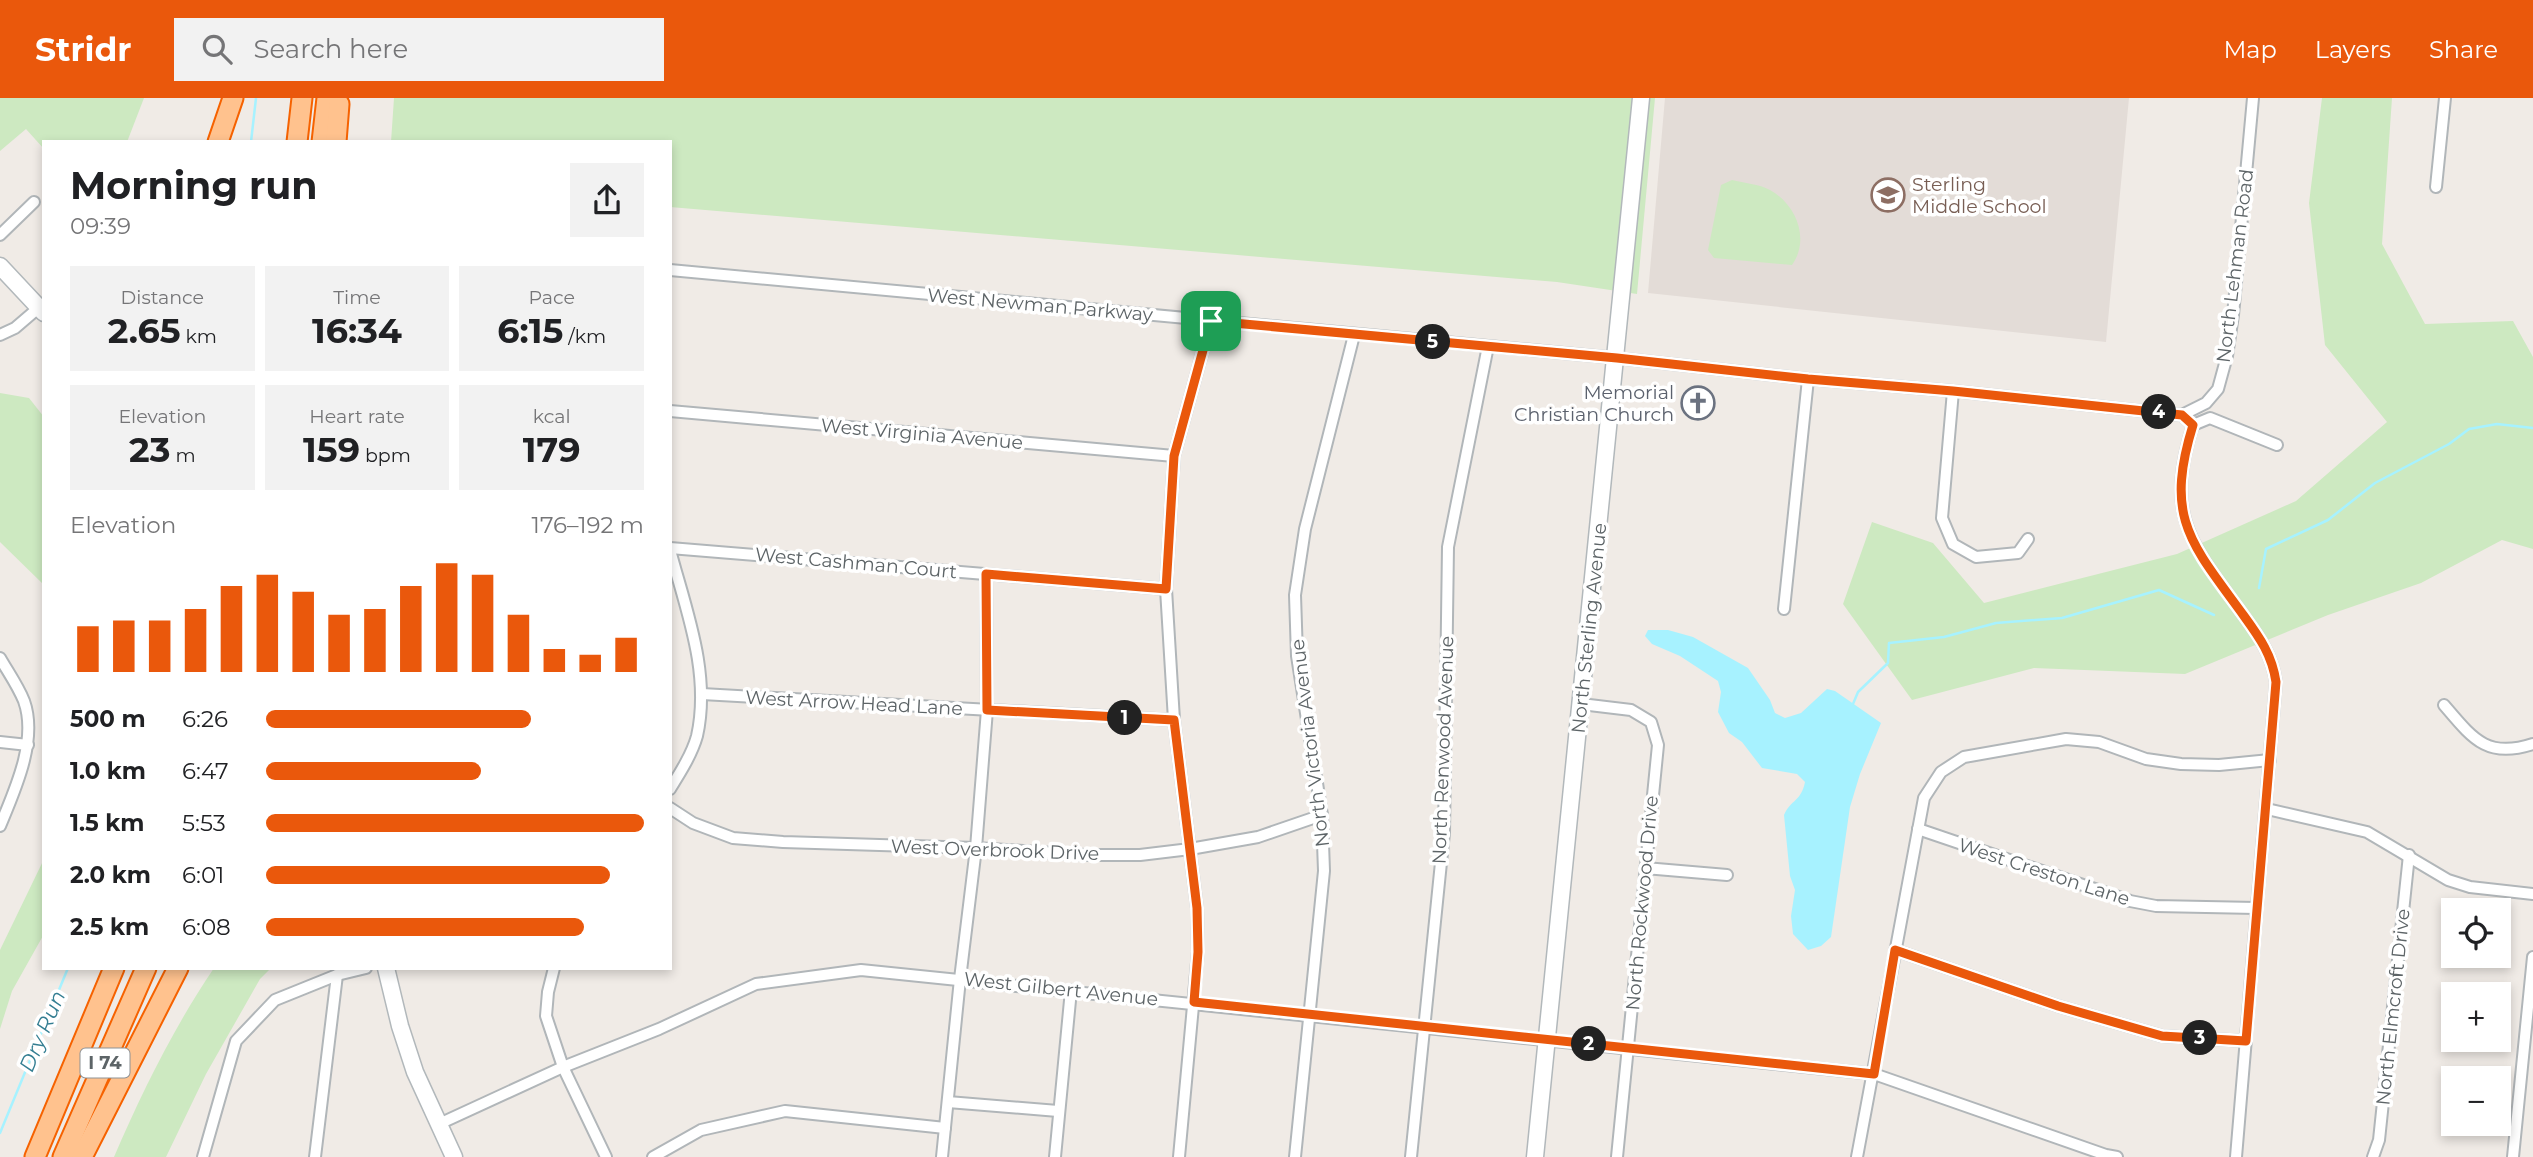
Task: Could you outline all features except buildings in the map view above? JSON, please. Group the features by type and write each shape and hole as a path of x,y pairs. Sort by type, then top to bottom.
{"highway":[{"path":"219,140 233,98"},
{"path":"297,140 302,98"},
{"path":"322,140 327,98"},
{"path":"336,140 340,98"},
{"path":"32,1157 102,970"},
{"name":"I 74","path":"32,1157 113,970"},
{"name":"I 74","path":"62,1157 145,970"},
{"path":"82,1157 177,970"}],"main road":[{"name":"North Sterling Avenue","path":"1535,1157 1642,98"},
{"path":"0,257 42,305"},
{"path":"0,266 42,305"},
{"path":"386,970 415,1072 439,1124 449,1155"}],"street":[{"name":"North Lehman Road","path":"2182,415 2206,403 2218,388 2227,356 2253,98"},
{"path":"2436,187 2445,98"},
{"path":"0,235 34,202"},
{"name":"West Newman Parkway","path":"672,270 1617,358 2182,415"},
{"path":"0,335 15,328 42,307"},
{"path":"1179,1157 1198,952 1197,908 1174,720 1166,589 1174,456 1211,321"},
{"name":"North Victoria Avenue","path":"1295,1157 1324,871 1322,815 1297,656 1295,594 1305,529 1354,335"},
{"name":"North Renwood Avenue","path":"1412,1157 1444,832 1448,547 1488,346"},
{"path":"1784,609 1808,379"},
{"path":"1953,391 1942,518 1953,544 1976,557 2018,553 2028,539"},
{"name":"West Virginia Avenue","path":"672,411 1174,456"},
{"path":"2182,415 2193,425"},
{"path":"2193,425 2210,418 2277,445"},
{"path":"2193,425 2181,477 2181,505 2185,525 2198,553 2265,645 2273,664 2276,682 2236,1157"},
{"name":"West Cashman Court","path":"672,549 1166,589"},
{"path":"672,557 700,664 702,694 696,737 672,785"},
{"path":"942,1157 976,848 987,710 986,574"},
{"path":"0,658 23,700 29,723 28,745 0,826"},
{"name":"West Arrow Head Lane","path":"702,694 1174,720"},
{"name":"North Rockwood Drive","path":"1581,704 1631,710 1651,722 1658,745 1617,1157"},
{"path":"2445,705 2463,728 2489,747 2513,751 2533,744"},
{"path":"1857,1157 1924,798 1941,772 1964,757 2066,739 2099,742 2146,759 2181,764 2218,765 2270,760"},
{"path":"0,742 28,745"},
{"name":"West Overbrook Drive","path":"672,809 693,823 733,838 1126,855 1190,849 1258,837 1322,815"},
{"path":"2267,809 2367,832 2448,880 2470,887 2533,894"},
{"name":"West Creston Lane","path":"1918,829 2130,901 2156,906 2256,908"},
{"name":"North Elmcroft Drive","path":"2373,1157 2379,1140 2409,855"},
{"path":"1645,868 1727,875"},
{"path":"1895,950 2058,1006 2162,1036 2246,1041"},
{"path":"2513,1157 2533,957"},
{"path":"203,1157 236,1041 275,1000 337,975 358,970"},
{"path":"554,970 546,1016 563,1067 606,1157"},
{"name":"West Gilbert Avenue","path":"439,1124 756,984 861,970 1194,1002 1874,1074 2117,1157"},
{"path":"315,1157 337,975"},
{"path":"1055,1157 1071,990"},
{"path":"948,1102 1058,1111"},
{"path":"653,1157 701,1130 785,1111 946,1128"}],"shaded area":[{"name":"Sterling Middle School","path":"1665,98 2129,98 2106,342 1648,293"}],"green space":[{"path":"0,98 144,98 128,140 42,140 42,147 26,129 0,151"},
{"path":"394,98 1655,98 1637,294 1557,282 672,207 672,140 391,140"},
{"path":"2322,98 2392,98 2382,244 2425,324 2513,321 2533,357 2533,549 2502,540 2421,583 2328,615 2185,674 2034,668 1912,700 1843,604 1872,522 1933,543 1984,603 2177,554 2296,501 2387,422 2325,345 2309,203"},
{"path":"1732,180 1770,190 1794,214 1800,245 1792,265 1714,258 1708,250 1721,185"},
{"path":"0,393 29,398 42,414 42,583 0,542"},
{"path":"42,863 42,938 12,991 0,1029 0,950"},
{"path":"213,970 269,970 260,979 206,1074 166,1157 114,1157 136,1108 185,1013"}],"water":[{"path":"1648,630 1668,630 1693,637 1748,668 1770,700 1775,713 1785,718 1801,713 1827,689 1835,691 1881,723 1850,807 1831,937 1821,946 1808,950 1793,934 1791,916 1795,890 1790,876 1784,815 1801,793 1805,782 1797,774 1762,768 1742,742 1729,733 1718,712 1721,692 1718,681 1680,656 1652,644 1645,636"}],"waterway":[{"name":"Dry Run","path":"251,140 256,98"},
{"path":"2259,588 2266,549 2328,520 2375,483 2449,444 2469,429 2497,424 2533,428"},
{"path":"1853,704 1858,692 1888,663 1889,643 1944,637 1996,623 2062,618 2159,590 2214,615"},
{"name":"Dry Run","path":"0,1133 67,970"}],"place":[{"name":"Sterling Middle School","path":"1888,195"},
{"name":"Memorial Christian Church","path":"1698,403"}],"route":[{"path":"1211,321 1617,358 2182,415 2193,425 2181,477 2181,505 2185,525 2198,553 2265,645 2273,664 2276,682 2246,1041 2162,1036 2058,1006 1895,950 1874,1074 1194,1002 1198,952 1197,908 1174,720 987,710 986,574 1166,589 1174,456 1211,321"}]}
